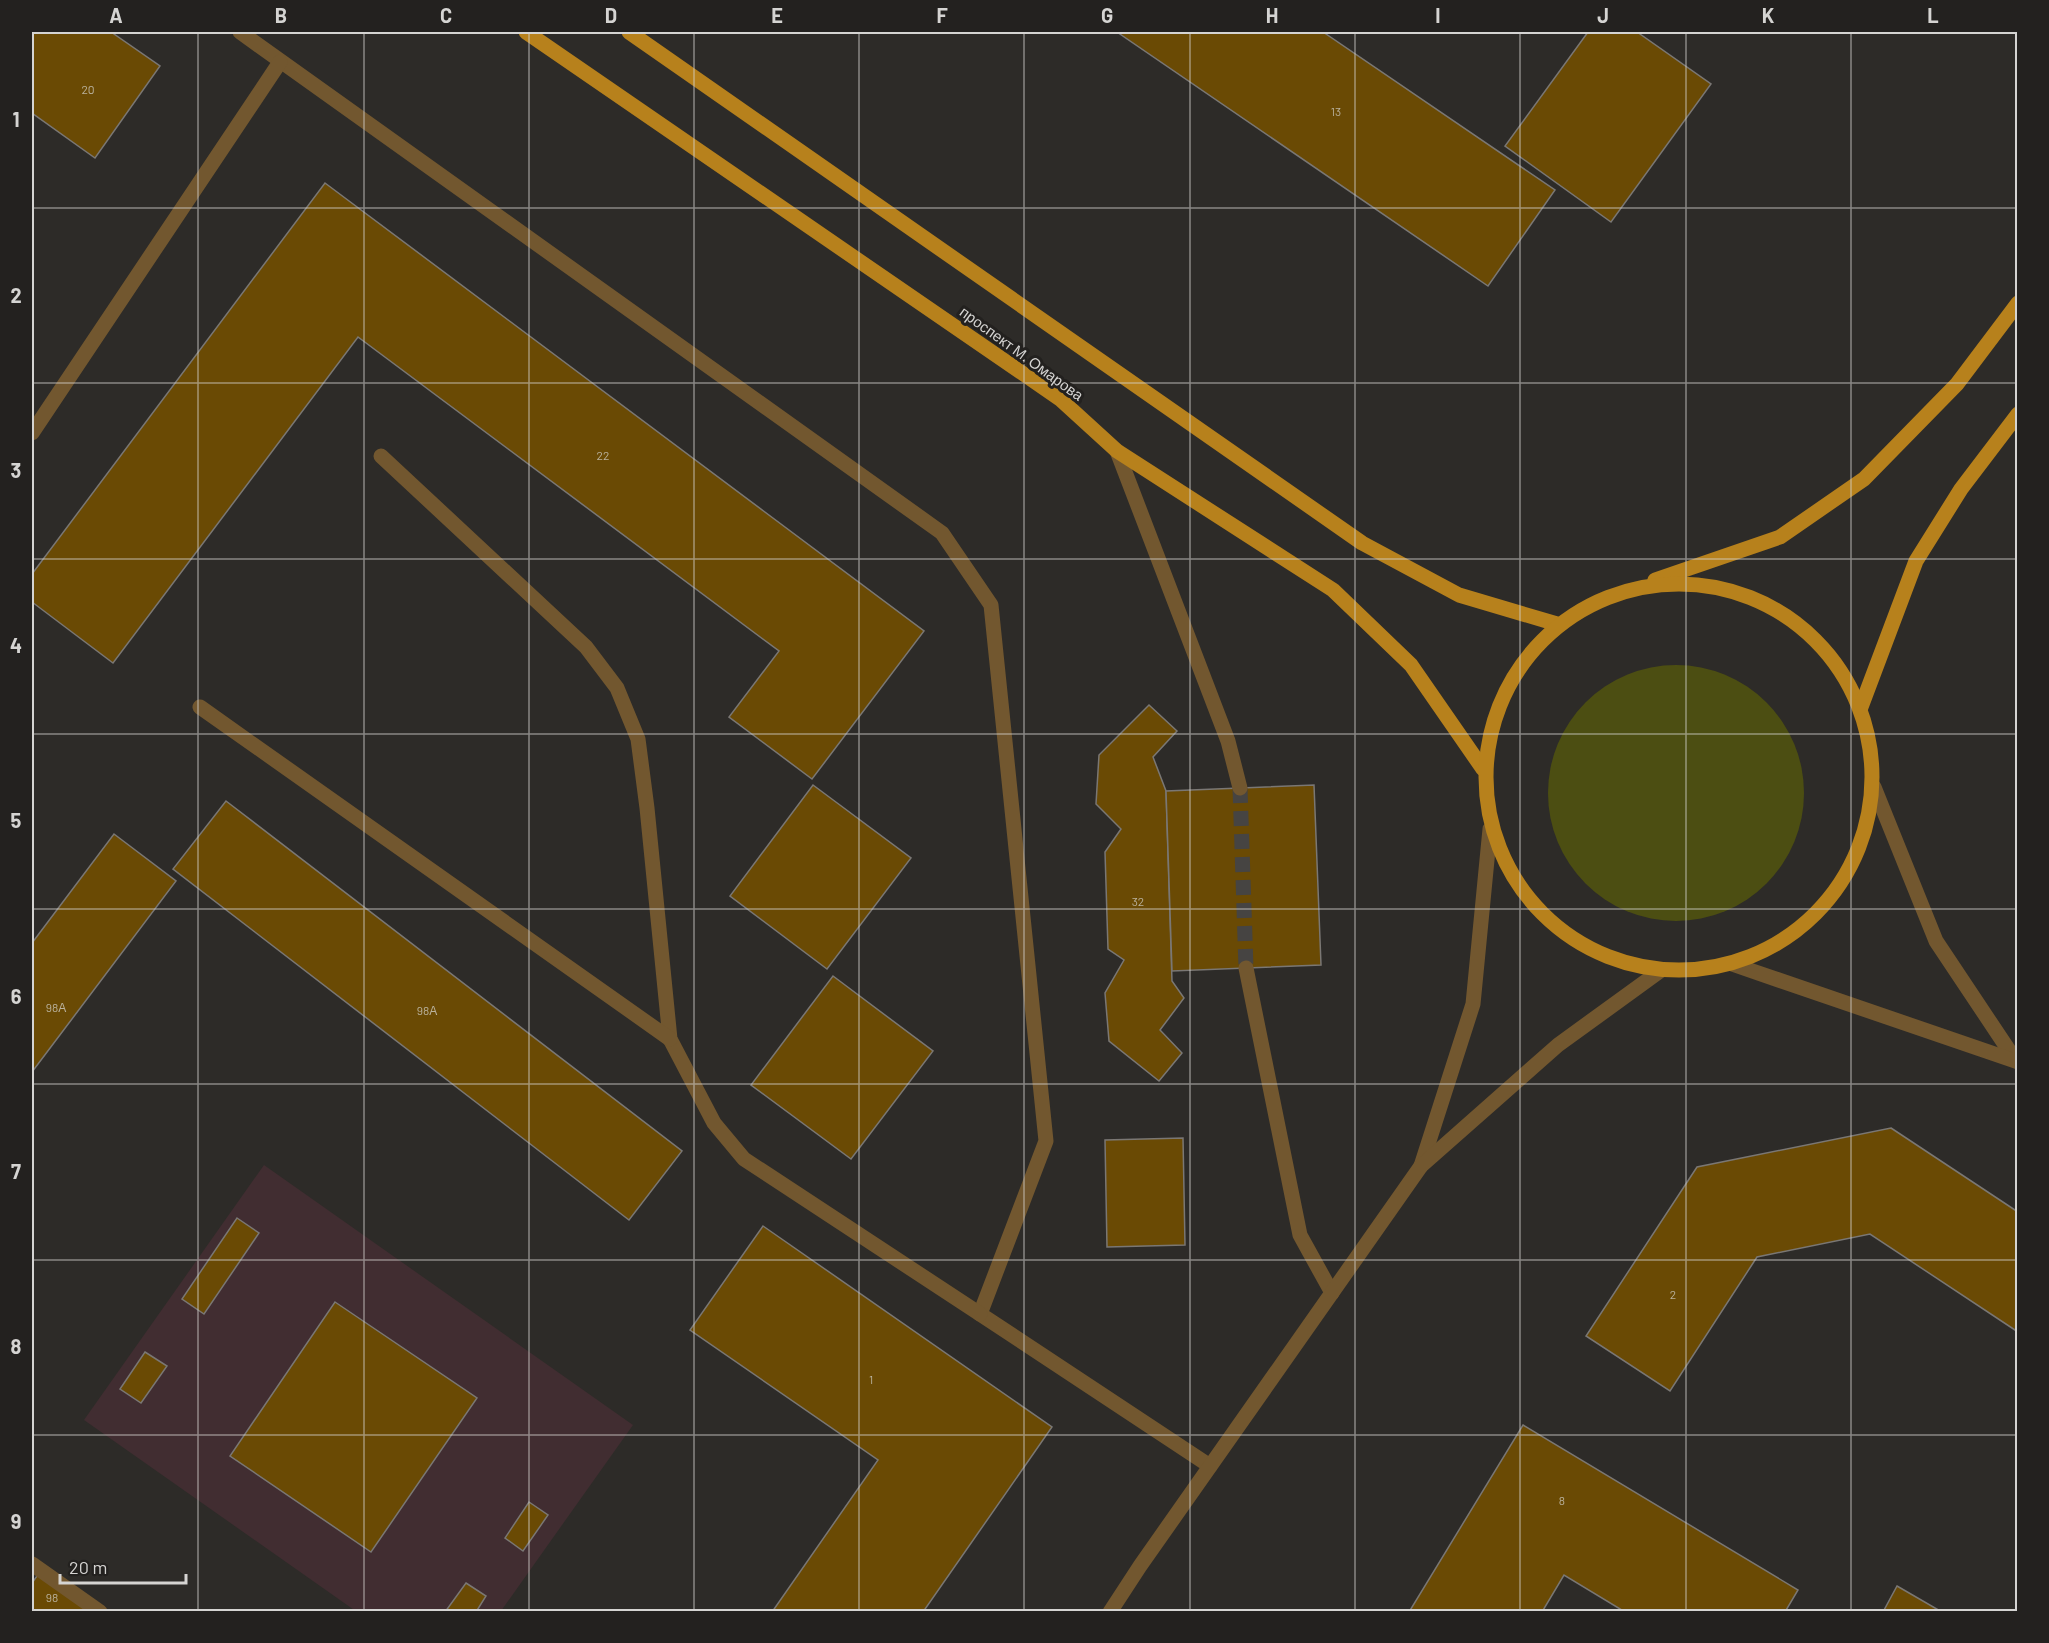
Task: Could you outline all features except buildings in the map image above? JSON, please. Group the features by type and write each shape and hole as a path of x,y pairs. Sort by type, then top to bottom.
{"main road":[{"name":"проспект М. Омарова","path":"526,32 1060,399 1117,451 1333,590 1411,665 1483,769"},
{"path":"629,32 1362,543 1459,595 1557,624"},
{"path":"1641,586 1709,584 1773,606 1826,649 1862,707 1874,787 1861,846 1831,898 1787,939 1732,964 1659,971 1585,948 1526,899 1490,829 1483,769 1493,715 1519,665 1557,624 1641,586 1780,537 1864,479 1957,384 2018,303"},
{"path":"1862,707 1917,561 1961,489 2018,414"}],"street":[{"path":"240,32 942,533 991,605 1046,1141 980,1314"},
{"path":"32,433 280,62"},
{"path":"1117,451 1228,741 1240,788"},
{"path":"381,456 586,647 617,688 638,739 670,1040 714,1123 744,1159 1210,1466"},
{"path":"200,707 670,1040"},
{"path":"1874,787 1936,941 2017,1061"},
{"path":"1421,1166 1473,1004 1490,829"},
{"path":"1732,964 2017,1061"},
{"path":"1246,968 1300,1234 1332,1293"},
{"path":"1110,1611 1421,1166 1558,1046 1659,971"},
{"path":"32,1564 99,1611"}],"shaded area":[{"path":"1676,665 1701,668 1725,675 1757,694 1775,712 1794,744 1801,768 1804,793 1801,818 1794,842 1775,874 1757,892 1725,911 1701,918 1676,921 1651,918 1627,911 1595,892 1577,874 1558,842 1551,818 1548,793 1551,768 1558,744 1577,712 1595,694 1627,675 1651,668"},
{"path":"264,1165 633,1425 501,1611 357,1612 84,1420"}],"tunnel":[{"path":"1240,788 1246,968"}]}
